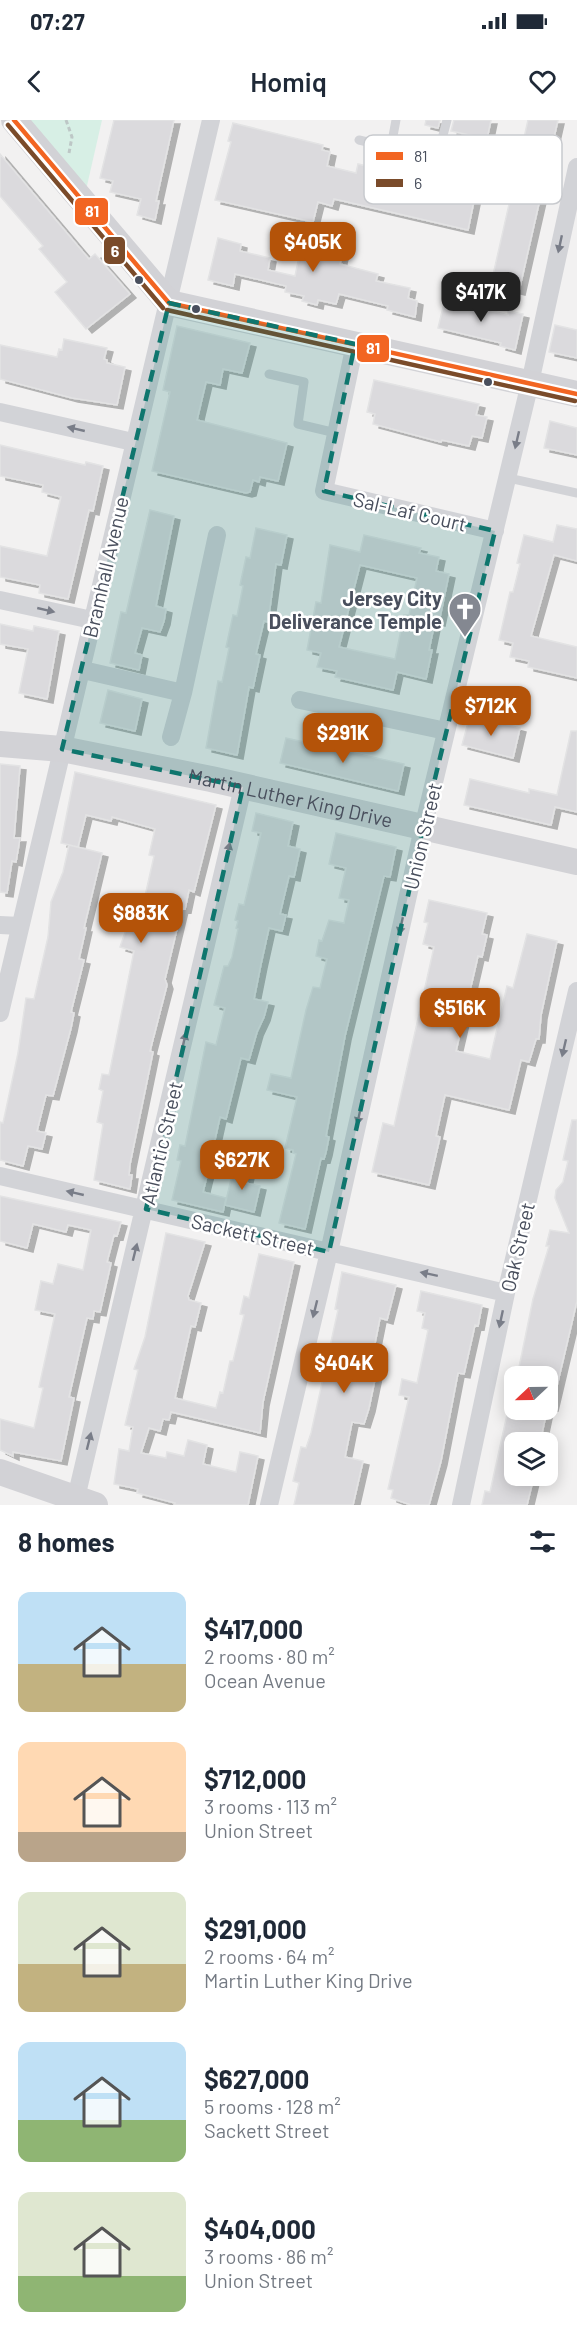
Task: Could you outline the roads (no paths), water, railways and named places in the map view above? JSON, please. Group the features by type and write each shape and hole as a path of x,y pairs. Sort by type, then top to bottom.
{"street":[{"path":"14,120 169,303 577,394"},
{"name":"Bramhall Avenue","path":"0,1013 62,749 83,670 92,620 133,442 169,303 210,120"},
{"name":"Union Street","path":"269,1505 329,1252 423,828 530,383 577,167"},
{"path":"336,433 355,344"},
{"path":"0,412 133,442"},
{"name":"Sal-Laf Court","path":"336,433 324,491 495,531"},
{"path":"171,737 218,535"},
{"path":"0,600 92,620"},
{"path":"83,670 183,693"},
{"path":"300,700 446,731"},
{"name":"Martin Luther King Drive","path":"0,744 62,749 577,862"},
{"name":"Atlantic Street","path":"86,1502 146,1209 243,787"},
{"path":"0,925 20,926"},
{"name":"Oak Street","path":"461,1505 506,1293 577,991"},
{"name":"Sackett Street","path":"0,1176 506,1293"},
{"path":"0,1473 86,1502"}],"lane":[{"path":"393,135 396,120"},
{"path":"443,135 447,120"},
{"path":"359,140 364,141"},
{"path":"269,374 304,382 298,423 336,433"},
{"path":"508,478 577,494"}],"place":[{"name":"Jersey City Deliverance Temple","path":"465,638"}]}
